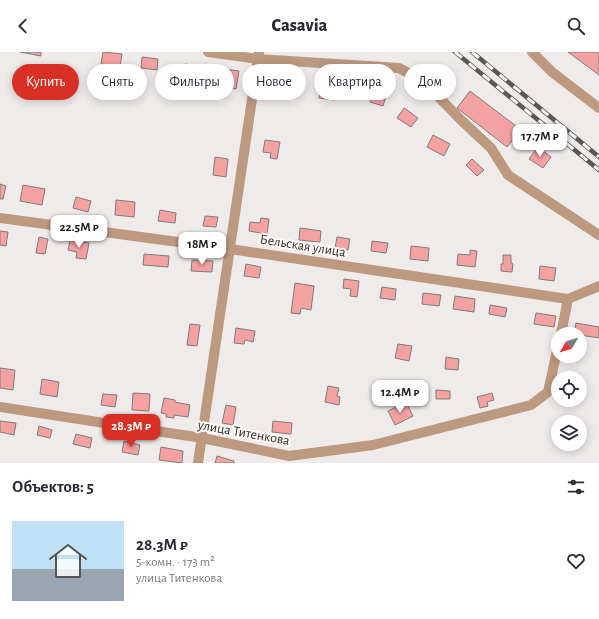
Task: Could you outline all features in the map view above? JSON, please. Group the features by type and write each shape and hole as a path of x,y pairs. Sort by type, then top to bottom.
{"street":[{"path":"208,52 399,68 423,81 491,148 508,175 599,235"},
{"path":"532,52 552,72 599,108"},
{"path":"198,463 258,56"},
{"name":"Бельская улица","path":"0,218 230,248 568,299"},
{"path":"562,327 568,299 599,286"},
{"name":"улица Титенкова","path":"0,407 202,438 289,456 373,445 531,405 548,392 554,363"}],"building":[{"path":"20,52 41,52 41,56"},
{"path":"103,52 122,54 120,64 101,64"},
{"path":"568,52 599,52 599,75"},
{"path":"142,57 158,59 158,64 155,64 155,70 147,69 147,64 141,64"},
{"path":"234,70 239,71 236,89 234,89"},
{"path":"470,91 521,130 507,147 457,108"},
{"path":"371,100 385,100 383,106 370,102"},
{"path":"404,108 418,118 411,127 397,118"},
{"path":"433,135 450,144 444,156 427,147"},
{"path":"265,140 280,142 277,159 270,158 271,153 263,152"},
{"path":"538,147 551,157 543,168 529,159"},
{"path":"215,157 228,159 226,177 213,175"},
{"path":"472,159 484,170 477,176 466,165"},
{"path":"0,184 6,186 3,199 0,199"},
{"path":"23,185 45,189 42,205 20,201"},
{"path":"76,197 91,201 88,212 73,208"},
{"path":"116,200 135,202 134,217 115,215"},
{"path":"160,210 176,213 175,223 158,221"},
{"path":"205,216 218,217 216,227 203,226"},
{"path":"261,218 269,219 267,234 249,231 250,222 260,223"},
{"path":"300,228 321,231 320,242 299,240"},
{"path":"0,231 8,232 6,246 0,245"},
{"path":"39,237 48,239 45,254 36,253"},
{"path":"337,237 350,239 348,250 335,248"},
{"path":"70,240 89,243 86,259 76,258 77,252 68,250"},
{"path":"372,241 388,243 386,253 371,251"},
{"path":"411,246 429,248 428,261 410,259"},
{"path":"470,250 477,251 475,267 457,265 458,254 470,255"},
{"path":"144,254 169,256 168,267 143,265"},
{"path":"503,255 511,255 511,263 513,264 512,272 501,271"},
{"path":"192,260 213,261 212,272 191,271"},
{"path":"246,264 261,267 259,278 244,276"},
{"path":"540,266 556,268 554,281 539,279"},
{"path":"344,279 359,281 357,297 350,296 351,289 343,288"},
{"path":"295,283 314,286 311,310 301,308 300,314 291,313"},
{"path":"382,287 396,289 395,300 380,298"},
{"path":"423,293 441,295 439,306 422,304"},
{"path":"455,296 475,299 474,312 453,309"},
{"path":"490,305 507,308 505,317 489,314"},
{"path":"536,313 556,316 554,327 534,324"},
{"path":"576,323 599,327 599,338 587,336 587,327 575,327"},
{"path":"190,324 200,325 197,346 187,345"},
{"path":"236,328 255,331 253,342 245,340 244,344 234,343"},
{"path":"398,344 412,346 409,361 395,358"},
{"path":"446,357 459,359 458,370 445,369"},
{"path":"0,368 15,370 13,390 0,388"},
{"path":"42,379 59,382 57,397 40,394"},
{"path":"328,386 339,388 337,396 340,397 339,405 325,402"},
{"path":"436,390 450,391 450,399 436,399"},
{"path":"133,393 150,394 149,411 132,410"},
{"path":"492,393 494,400 487,402 488,406 480,408 477,397"},
{"path":"103,394 117,395 115,407 101,405"},
{"path":"164,398 190,405 188,417 174,415 174,418 166,417 166,414 161,413"},
{"path":"406,402 413,416 395,425 388,411"},
{"path":"226,405 236,407 233,425 222,423"},
{"path":"0,421 16,423 14,435 0,432"},
{"path":"273,421 292,423 291,434 272,432"},
{"path":"39,426 52,430 50,438 37,435"},
{"path":"76,434 92,438 90,448 73,444"},
{"path":"124,441 140,445 138,455 122,452"},
{"path":"161,447 183,451 182,463 159,460"},
{"path":"217,456 234,461 234,463 215,463"}],"railway":[{"path":"455,52 599,170"},
{"path":"472,52 599,157"}]}
